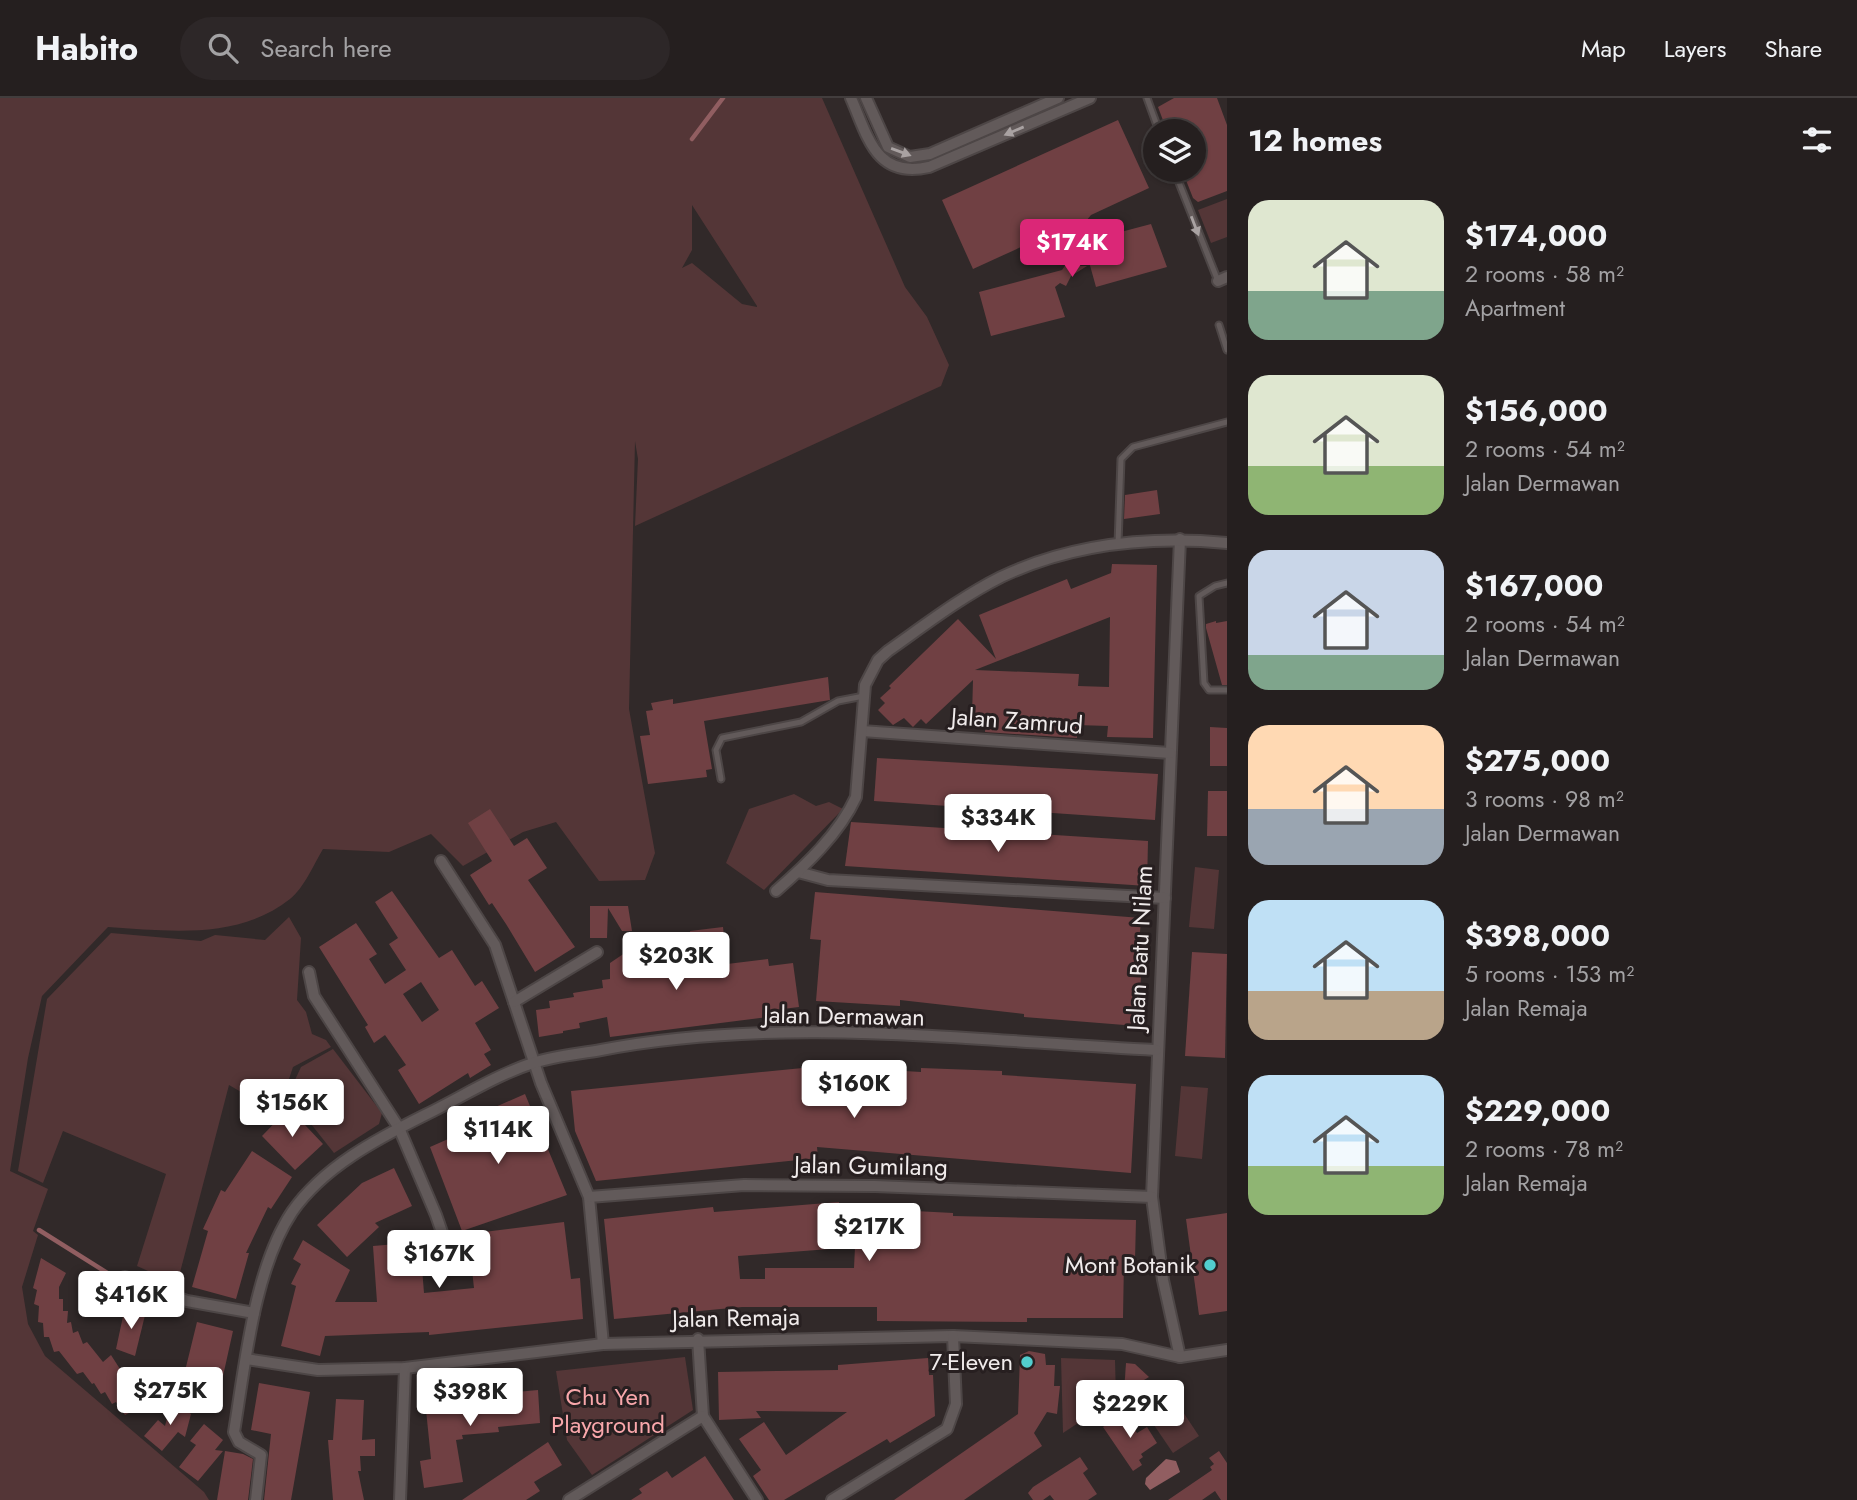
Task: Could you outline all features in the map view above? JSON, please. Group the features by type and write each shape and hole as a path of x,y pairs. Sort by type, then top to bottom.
{"street":[{"path":"851,98 878,156 892,166 909,170 929,167 1090,98"},
{"path":"866,98 888,147 910,157 930,154 1058,98"},
{"path":"776,891 798,872 845,818 856,797 864,696 870,671 878,660 961,600 1002,577 1045,560 1118,544 1180,539 1227,543"},
{"name":"Jalan Batu Nilam","path":"1180,539 1156,1050 1152,1197 1163,1280 1180,1357"},
{"name":"Jalan Zamrud","path":"862,731 1170,753"},
{"path":"441,861 495,945 534,1063 589,1197 603,1344"},
{"path":"798,872 828,880 1165,898"},
{"path":"514,1002 597,952"},
{"path":"309,972 314,996 399,1128 436,1215 446,1244 448,1264"},
{"name":"Jalan Dermawan","path":"256,1500 261,1455 240,1442 234,1432 254,1313 274,1247 292,1213 335,1167 399,1128 534,1063 689,1036 824,1033 1156,1050"},
{"name":"Jalan Gumilang","path":"589,1197 770,1185 875,1186 1152,1197"},
{"path":"125,1277 187,1301 254,1313"},
{"path":"832,1500 947,1429 956,1404 953,1336"},
{"name":"Jalan Remaja","path":"246,1359 318,1370 405,1368 603,1344 698,1339 953,1336 1122,1344 1180,1357 1227,1350"},
{"path":"698,1339 703,1416 757,1500"},
{"path":"400,1500 398,1491 405,1368"},
{"path":"569,1500 703,1416"}],"lane":[{"path":"1147,98 1155,119"},
{"path":"1179,182 1222,279"},
{"path":"1219,325 1227,350"},
{"path":"1118,544 1121,459 1126,452 1133,447 1227,422"},
{"path":"1227,583 1215,586 1199,596 1204,683 1209,690 1227,690"},
{"path":"721,779 716,750 722,738 801,722 838,701 864,696"}],"green space":[{"path":"0,98 822,98 905,287 927,317 949,365 941,386 635,526 638,459 635,441 629,709 655,853 645,880 599,881 556,822 523,832 463,866 431,834 389,852 323,849 295,894 270,912 226,927 203,930 108,927 42,996 28,1058 10,1171 48,1189 33,1231 38,1235 22,1287 28,1324 45,1356 204,1492 209,1500 0,1500","holes":["692,205 757,306 742,304 692,263 682,268 692,250"]},
{"path":"1227,199 1227,237 1211,243 1198,210"},
{"path":"794,794 816,806 829,802 843,809 764,890 726,863 749,809"},
{"path":"1195,867 1219,870 1214,929 1189,927"},
{"path":"289,917 301,938 297,1000 306,1012 312,1034 326,1040 331,1047 293,1067 285,1091 267,1107 229,1085 177,1284 137,1266 166,1174 63,1131 43,1183 18,1171 47,999 111,933 201,941 215,935 265,940"},
{"path":"333,1049 382,1113 379,1124 334,1153 288,1095 301,1067"},
{"path":"1181,1086 1208,1088 1202,1159 1175,1156"},
{"name":"Chu Yen Playground","path":"685,1357 693,1410 592,1475 567,1440 556,1371"},
{"path":"1061,1358 1115,1360 1116,1398 1063,1433"},
{"path":"1165,1385 1199,1436 1173,1453 1139,1403"}],"shaded area":[{"path":"1166,1459 1176,1461 1180,1472 1150,1490 1145,1484 1146,1478"}],"building":[{"path":"1174,98 1217,98 1227,125 1227,191 1198,202 1193,198 1187,182 1206,182 1206,119 1162,119 1158,107"},
{"path":"1118,120 1143,175 1143,182 1146,182 1149,188 1091,215 1067,244 1052,238 1032,242 973,269 942,200"},
{"path":"1151,224 1167,267 1096,287 1086,251 1087,257 1079,266 1087,266 1071,276 1066,286 1060,283 1055,287 1065,317 991,336 979,292 1062,270 1069,260 1068,246"},
{"path":"1157,490 1160,514 1124,519 1125,495"},
{"path":"1112,564 1157,565 1153,738 1107,737 1108,726 1077,725 1077,738 985,732 986,716 972,716 973,680 926,724 921,719 913,727 904,718 893,725 878,710 885,703 880,698 891,688 889,686 958,619 996,659 979,615 1067,579 1071,589 1111,573","holes":["1110,617 1109,687 1078,686 1079,674 975,670"]},
{"path":"1227,621 1227,685 1222,685 1206,628 1206,624"},
{"path":"828,677 830,700 704,721 712,769 706,770 707,777 648,784 640,736 650,735 646,711 653,710 651,703 673,699 673,704"},
{"path":"1210,727 1227,728 1227,766 1210,766"},
{"path":"877,758 1158,774 1155,820 874,801"},
{"path":"1208,791 1227,791 1227,836 1207,836"},
{"path":"490,809 514,846 527,838 547,868 528,880 575,947 535,972 492,903 489,905 470,875 492,861 468,823"},
{"path":"851,822 1148,841 1147,886 845,866"},
{"path":"392,891 439,958 452,950 475,986 482,981 499,1008 475,1023 491,1050 484,1054 491,1065 470,1078 468,1073 419,1104 398,1070 406,1065 385,1035 374,1043 365,1027 368,1025 319,947 356,923 377,954 369,959 385,984 406,970 389,944 398,938 375,902","holes":["421,982 439,1010 422,1022 403,994"]},
{"path":"815,892 1141,918 1137,977 1141,977 1137,1026 1024,1017 1024,1014 900,1000 900,1006 816,1001 821,940 810,939"},
{"path":"590,906 628,906 632,931 622,931 608,908 607,938 590,938"},
{"path":"723,927 727,964 768,959 769,966 793,963 799,1007 774,1010 775,1016 610,1037 607,1017 579,1023 580,1028 563,1033 539,1037 536,1010 550,1008 549,1001 574,997 573,993 603,988 602,980 610,979 610,963 644,940 660,938 664,972 694,968 690,931"},
{"path":"1192,952 1227,954 1225,1058 1185,1056"},
{"path":"823,1066 921,1072 921,1068 1002,1071 1002,1075 1136,1084 1131,1173 817,1147 818,1158 596,1181 575,1131 571,1091"},
{"path":"525,1094 567,1195 462,1231 430,1147 480,1125 475,1116"},
{"path":"289,1108 323,1144 295,1170 262,1136"},
{"path":"252,1151 292,1177 271,1209 268,1207 246,1253 249,1253 236,1299 192,1287 208,1231 203,1229 221,1190 225,1192"},
{"path":"394,1168 412,1206 375,1223 379,1227 347,1257 317,1225 362,1183"},
{"path":"839,1202 839,1207 953,1213 953,1216 1136,1220 1135,1260 1124,1260 1123,1318 1027,1318 1027,1322 877,1321 877,1307 742,1307 614,1319 604,1219 713,1207 714,1212","holes":["855,1247 854,1268 765,1268 765,1279 740,1279 738,1256"]},
{"name":"Mont Botanik","path":"1227,1213 1227,1311 1199,1315 1186,1219"},
{"path":"564,1222 571,1279 580,1278 583,1319 429,1335 429,1332 325,1336 320,1356 281,1346 296,1286 291,1284 301,1264 293,1259 303,1240 350,1270 335,1302 377,1302 373,1246 420,1242 424,1293 474,1288 468,1234"},
{"path":"41,1258 66,1273 59,1287 59,1299 63,1299 63,1311 68,1311 67,1323 71,1322 73,1333 78,1331 83,1344 87,1342 103,1362 111,1355 127,1380 130,1379 137,1390 141,1387 149,1398 131,1412 125,1415 116,1402 112,1404 105,1392 101,1394 83,1372 77,1374 59,1351 54,1352 49,1337 44,1337 43,1323 38,1322 39,1306 34,1304 37,1290 33,1288"},
{"path":"125,1307 146,1311 135,1356 116,1349"},
{"path":"197,1322 233,1331 217,1403 166,1394 171,1368 185,1371"},
{"path":"1029,1351 1045,1354 1046,1365 1055,1365 1054,1386 1060,1386 1057,1414 1047,1412 1034,1433 1042,1446 964,1500 894,1500 1018,1414 1020,1355"},
{"path":"928,1358 929,1375 933,1375 935,1416 890,1443 887,1439 784,1500 769,1500 753,1476 761,1470 739,1439 764,1422 786,1455 847,1412 756,1411 761,1418 719,1420 718,1372 838,1370 838,1365"},
{"path":"1126,1363 1135,1364 1149,1377 1124,1392"},
{"path":"259,1383 310,1392 291,1500 264,1500 271,1434 251,1430"},
{"path":"538,1390 540,1423 498,1427 499,1432 462,1435 463,1439 456,1440 463,1482 424,1488 420,1461 431,1459 425,1400"},
{"path":"172,1399 191,1414 185,1437 178,1432 162,1451 144,1436 158,1420 165,1426"},
{"path":"336,1399 364,1400 362,1440 375,1439 375,1456 360,1456 361,1471 358,1471 364,1500 333,1500 328,1440 333,1440"},
{"path":"1123,1413 1137,1433 1147,1427 1157,1443 1141,1454 1143,1457 1139,1460 1142,1465 1133,1471 1103,1427"},
{"path":"204,1424 223,1440 215,1450 223,1451 198,1481 179,1467 196,1445 190,1441"},
{"path":"548,1442 562,1465 534,1482 540,1491 526,1500 462,1500"},
{"path":"225,1451 253,1459 248,1500 217,1500"},
{"path":"1219,1451 1227,1463 1227,1500 1221,1500 1215,1491 1202,1500 1168,1500 1212,1470 1210,1467 1214,1464 1209,1458"},
{"path":"705,1456 734,1500 631,1500 642,1493 639,1489 667,1471 672,1478"},
{"path":"1080,1457 1088,1469 1083,1473 1097,1494 1088,1500 1054,1500 1050,1495 1043,1500 1033,1500 1028,1493 1033,1487"}],"waterway":[{"path":"692,139 723,98"},
{"path":"39,1230 109,1274"}],"place":[{"name":"Mont Botanik","path":"1210,1265"},
{"name":"7-Eleven","path":"1027,1362"}]}
